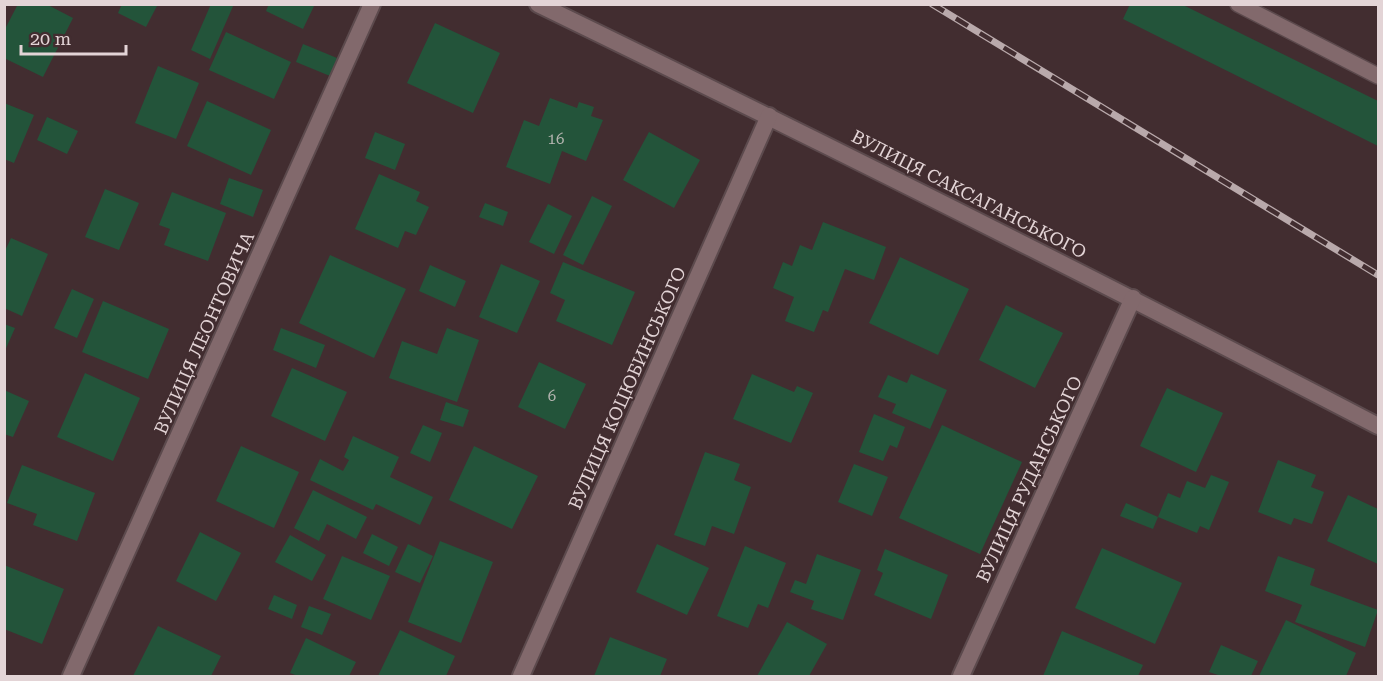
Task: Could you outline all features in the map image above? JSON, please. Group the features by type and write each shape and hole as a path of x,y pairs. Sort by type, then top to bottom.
{"street":[{"name":"ВУЛИЦЯ ЛЕОНТОВИЧА","path":"70,676 372,4"},
{"name":"ВУЛИЦЯ САКСАГАНСЬКОГО","path":"538,4 769,116 1133,298 1378,426"},
{"name":"ВУЛИЦЯ КОЦЮБИНСЬКОГО","path":"521,676 769,116"},
{"name":"ВУЛИЦЯ РУДАНСЬКОГО","path":"960,676 1133,298"}],"lane":[{"path":"1238,4 1378,76"}],"building":[{"path":"18,4 46,4 73,18 43,77 4,58 4,31"},
{"path":"122,4 158,4 146,27 118,13"},
{"path":"211,4 234,4 210,59 191,50"},
{"path":"269,4 315,4 303,29 266,11"},
{"path":"1130,4 1181,4 1378,101 1378,146 1123,19"},
{"path":"435,23 500,53 473,113 407,83"},
{"path":"226,32 291,62 274,99 209,70"},
{"path":"303,44 337,58 330,76 296,62"},
{"path":"158,66 199,83 176,139 135,123"},
{"path":"550,98 577,108 579,102 594,107 591,116 603,120 586,161 562,151 550,184 506,167 524,120 539,126"},
{"path":"207,101 271,130 251,175 187,146"},
{"path":"4,103 34,115 14,163 4,159"},
{"path":"47,117 78,131 67,154 37,140"},
{"path":"375,132 405,144 395,170 365,158"},
{"path":"649,132 700,160 674,208 623,180"},
{"path":"379,174 420,192 416,201 429,207 416,235 405,231 398,248 355,229"},
{"path":"229,178 263,190 253,217 220,204"},
{"path":"105,189 139,203 119,250 85,237"},
{"path":"172,192 226,213 208,261 164,245 170,229 159,225"},
{"path":"592,196 612,206 583,265 563,255"},
{"path":"485,203 508,212 503,226 479,217"},
{"path":"548,204 572,216 554,254 529,242"},
{"path":"823,222 886,247 874,280 845,269 828,312 823,310 814,332 785,321 794,297 773,288 783,262 792,266 800,245 812,250"},
{"path":"11,238 48,254 22,316 4,308 4,253"},
{"path":"330,255 406,289 374,358 299,323"},
{"path":"900,257 969,289 938,355 869,323"},
{"path":"563,262 635,292 612,345 556,321 565,300 550,293"},
{"path":"501,264 540,281 517,333 479,317"},
{"path":"430,265 466,281 455,307 419,291"},
{"path":"72,289 94,299 77,338 54,328"},
{"path":"103,301 169,329 148,379 82,352"},
{"path":"1006,305 1063,333 1035,388 979,360"},
{"path":"4,324 15,328 4,353"},
{"path":"281,328 325,345 316,368 273,350"},
{"path":"447,328 479,340 457,402 389,378 402,341 437,354"},
{"path":"539,362 586,384 565,429 518,407"},
{"path":"292,368 347,392 325,441 271,416"},
{"path":"85,373 140,398 113,461 57,437"},
{"path":"752,374 794,392 797,386 813,393 791,443 733,419"},
{"path":"911,374 947,390 930,429 892,413 896,404 878,397 888,375 907,383"},
{"path":"1167,388 1223,413 1196,472 1140,446"},
{"path":"4,390 29,401 13,437 4,434"},
{"path":"446,402 469,410 463,427 440,420"},
{"path":"874,414 905,427 897,448 890,445 883,461 859,452"},
{"path":"423,425 442,433 430,462 410,453"},
{"path":"942,425 1022,462 980,554 899,518"},
{"path":"353,436 399,457 390,477 433,497 420,525 376,504 373,510 310,480 320,459 343,471 349,460 344,457"},
{"path":"241,446 299,472 274,528 216,501"},
{"path":"474,446 538,476 512,529 449,500"},
{"path":"705,452 740,464 734,480 751,487 734,534 712,526 705,546 674,535"},
{"path":"1278,460 1316,475 1311,487 1324,492 1312,524 1294,518 1291,525 1258,512"},
{"path":"854,464 888,477 872,516 838,502"},
{"path":"22,465 95,493 77,541 33,525 37,514 7,503"},
{"path":"1211,475 1229,482 1209,530 1200,526 1197,533 1158,517 1168,493 1180,498 1187,481 1205,488"},
{"path":"313,490 367,517 356,539 327,524 319,541 294,528"},
{"path":"1348,495 1378,509 1378,564 1327,541"},
{"path":"1126,503 1158,517 1153,529 1120,516"},
{"path":"200,532 241,553 216,601 176,581"},
{"path":"372,534 398,547 389,566 363,553"},
{"path":"290,535 326,555 312,581 275,562"},
{"path":"440,541 493,562 461,643 408,622"},
{"path":"408,544 433,556 420,583 395,572"},
{"path":"657,544 709,568 687,615 636,592"},
{"path":"745,546 786,563 768,608 758,604 748,628 717,616"},
{"path":"1102,548 1182,583 1155,644 1075,608"},
{"path":"885,549 948,575 931,619 874,595 883,573 877,570"},
{"path":"817,554 861,570 843,620 811,609 814,601 790,592 795,580 806,584"},
{"path":"342,556 390,576 371,620 323,599"},
{"path":"1278,556 1315,569 1310,585 1378,610 1365,647 1295,622 1302,605 1265,591"},
{"path":"4,565 64,589 42,644 4,629"},
{"path":"274,595 297,605 292,619 268,609"},
{"path":"309,606 331,614 322,635 301,627"},
{"path":"1286,620 1356,653 1346,676 1259,676"},
{"path":"787,622 827,644 809,676 757,676"},
{"path":"158,626 221,656 211,676 133,676"},
{"path":"400,630 455,656 446,676 378,676"},
{"path":"1062,631 1143,665 1138,676 1043,676"},
{"path":"610,637 667,659 660,676 594,676"},
{"path":"306,638 356,662 349,676 298,676 290,673"},
{"path":"1221,645 1258,661 1251,676 1221,676 1209,672"}],"railway":[{"path":"932,4 1378,275"}]}
